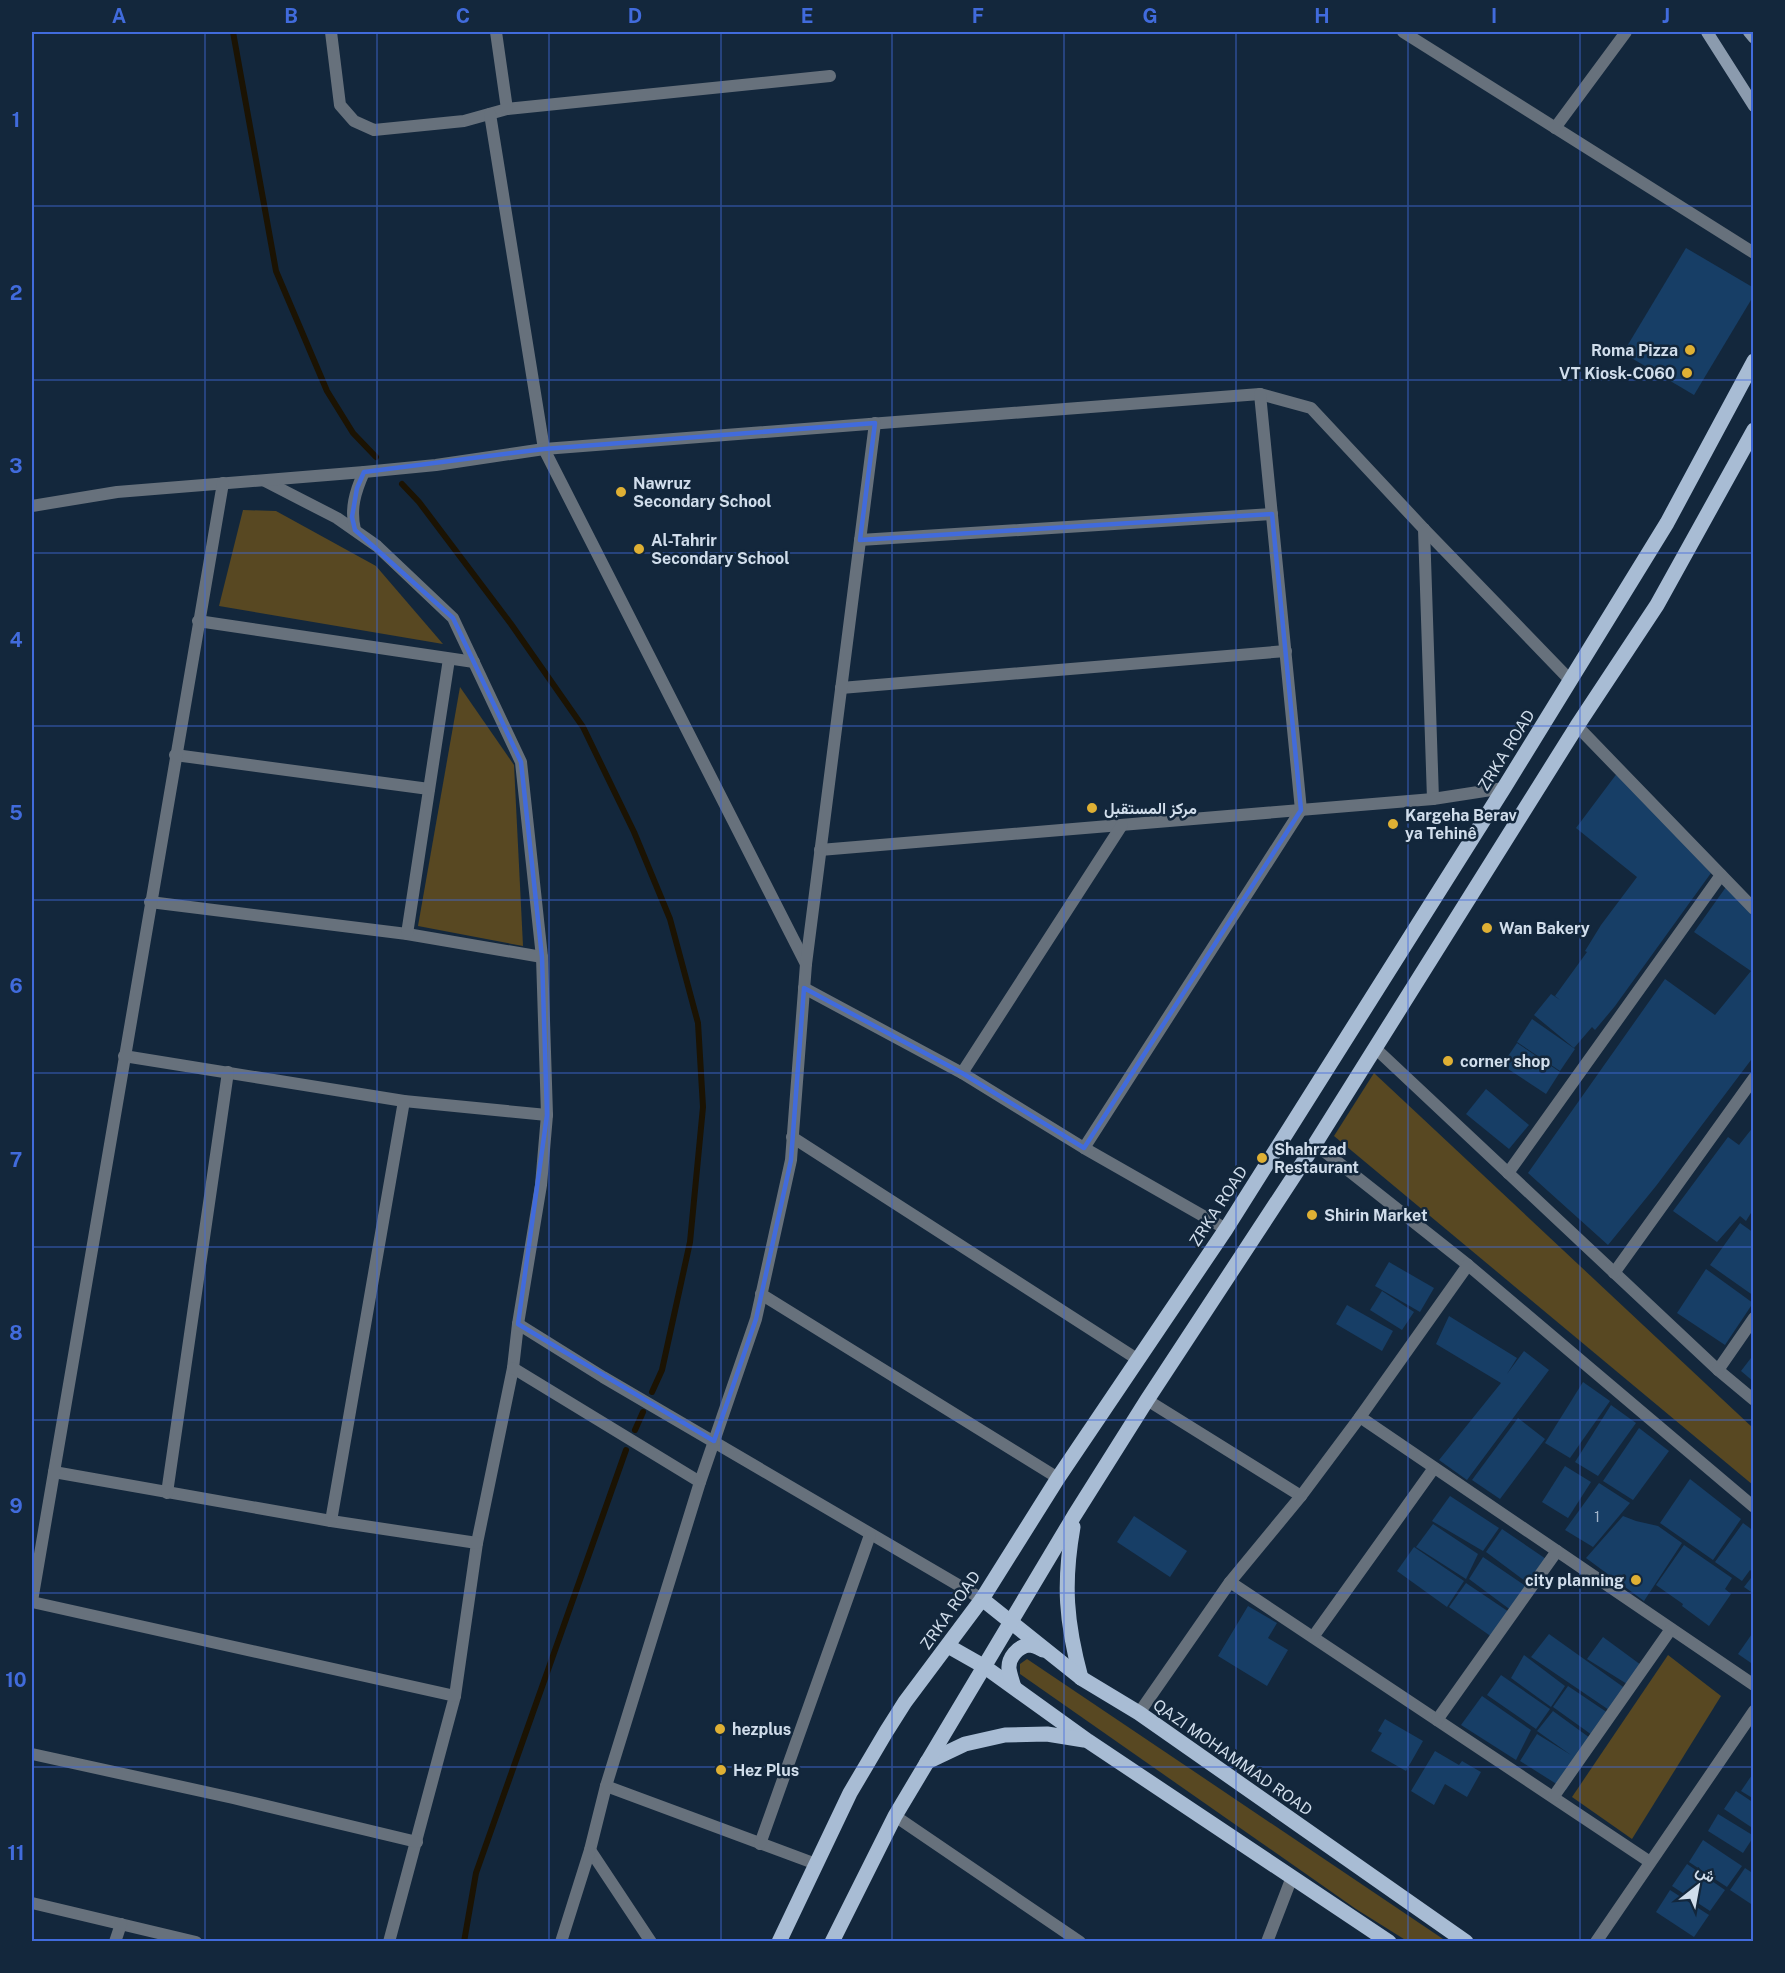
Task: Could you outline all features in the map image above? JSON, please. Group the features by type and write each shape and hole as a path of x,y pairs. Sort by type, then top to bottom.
{"main road":[{"path":"1707,32 1754,106"},
{"path":"1749,32 1754,38"},
{"name":"ZRKA ROAD","path":"779,1941 850,1793 879,1742 905,1702 982,1599 1058,1478 1226,1228 1504,788 1667,524 1754,361"},
{"path":"832,1941 895,1816 1074,1516 1147,1400 1315,1144 1577,726 1657,605 1754,430"},
{"path":"1074,1516 1067,1557 1066,1597 1071,1638 1081,1678"},
{"name":"QAZI MOHAMMAD ROAD","path":"982,1599 1081,1678 1139,1713 1466,1941"},
{"path":"1014,1687 1009,1668 1010,1660 1015,1652 1031,1645 1046,1651"},
{"path":"948,1646 985,1667 1088,1741 1389,1941"},
{"path":"927,1762 965,1744 1005,1735 1047,1734 1088,1741"}],"street":[{"path":"331,32 340,105 354,121 374,129 464,121 507,110 830,76"},
{"path":"496,32 507,110"},
{"path":"1403,32 1423,37 1555,128 1754,254"},
{"path":"1555,128 1626,32"},
{"path":"490,114 544,449 806,964"},
{"path":"32,506 117,492 436,465 544,449 1260,394 1311,408 1424,530 1570,680"},
{"path":"1084,1148 1301,810 1260,394"},
{"path":"561,1941 590,1850 606,1786 700,1482 756,1319 790,1160 806,964 875,423"},
{"path":"355,530 352,517 353,503 364,472"},
{"path":"264,480 337,518 377,546 453,618 521,762 542,957 548,1115 541,1185 513,1368 477,1543 455,1696 389,1941"},
{"path":"223,483 32,1601 455,1696"},
{"path":"860,540 1272,514"},
{"path":"1424,530 1433,799"},
{"path":"198,621 474,662"},
{"path":"841,688 1286,651"},
{"path":"408,934 449,659"},
{"path":"1577,726 1754,909"},
{"path":"175,755 429,789"},
{"path":"820,850 1433,799 1504,788"},
{"path":"962,1073 1122,825"},
{"path":"1508,1173 1721,875"},
{"path":"150,902 408,934 542,957"},
{"path":"804,988 962,1073 1084,1148 1226,1228"},
{"path":"1375,1048 1718,1370 1754,1400"},
{"path":"124,1056 404,1101 548,1115"},
{"path":"167,1492 228,1072"},
{"path":"1614,1273 1754,1078"},
{"path":"332,1521 404,1101"},
{"path":"792,1137 1137,1359"},
{"path":"1315,1144 1468,1265 1754,1507"},
{"path":"1139,1713 1230,1582 1301,1496 1468,1265"},
{"path":"761,1294 1058,1478"},
{"path":"1718,1370 1754,1318"},
{"path":"518,1324 603,1377 982,1599"},
{"path":"513,1368 700,1482"},
{"path":"1147,1400 1301,1496"},
{"path":"1360,1417 1754,1685"},
{"path":"1313,1637 1434,1468"},
{"path":"54,1472 332,1521 477,1543"},
{"path":"760,1844 870,1535"},
{"path":"1437,1720 1557,1551"},
{"path":"1230,1582 1650,1862"},
{"path":"1554,1797 1671,1629"},
{"path":"1596,1941 1754,1711"},
{"path":"32,1754 417,1842"},
{"path":"606,1786 816,1864"},
{"path":"895,1816 1080,1941"},
{"path":"590,1850 651,1941"},
{"path":"1267,1941 1292,1877"},
{"path":"32,1903 196,1941"},
{"path":"115,1941 121,1924"}],"highlighted area":[{"path":"875,423 860,540 1272,514 1301,810 1084,1148 962,1073 804,988 791,1160 756,1319 714,1441 518,1324 547,1115 542,957 521,762 453,618 355,530 352,517 357,488 364,472 544,449"}],"shaded area":[{"path":"243,510 276,511 376,566 443,644 219,606"},
{"path":"460,687 514,765 523,946 418,926"},
{"path":"1374,1073 1753,1428 1753,1485 1334,1136"},
{"path":"1668,1655 1721,1696 1632,1839 1572,1797"},
{"path":"1027,1659 1446,1941 1407,1941 1356,1909 1020,1674 1020,1664"}],"building":[{"path":"1686,248 1754,288 1754,295 1694,395 1623,353"},
{"path":"1618,772 1711,873 1615,1006 1595,1030 1592,1027 1574,1048 1534,1015 1551,994 1560,1000 1555,996 1587,952 1585,951 1601,925 1637,877 1576,828"},
{"path":"1726,887 1754,915 1754,1056 1656,1186 1608,1245 1528,1173 1665,979 1715,1015 1751,971 1694,932"},
{"path":"1532,1019 1575,1049 1560,1071 1517,1042"},
{"path":"1517,1043 1560,1072 1546,1094 1502,1065"},
{"path":"1486,1089 1529,1125 1509,1149 1466,1114"},
{"path":"1754,1126 1754,1208 1746,1221 1740,1216 1717,1242 1673,1211 1728,1137 1739,1145"},
{"path":"1740,1223 1754,1233 1754,1296 1710,1265"},
{"path":"1389,1262 1434,1288 1420,1312 1375,1286"},
{"path":"1706,1269 1753,1303 1725,1345 1677,1313"},
{"path":"1382,1291 1414,1312 1402,1330 1370,1310"},
{"path":"1347,1305 1393,1331 1382,1351 1336,1324"},
{"path":"1449,1316 1517,1358 1507,1374 1524,1351 1549,1370 1467,1480 1439,1460 1501,1383 1436,1344"},
{"path":"1754,1354 1754,1382 1741,1371"},
{"path":"1583,1382 1610,1401 1570,1458 1545,1443"},
{"path":"1611,1405 1636,1423 1598,1476 1575,1462"},
{"path":"1518,1418 1545,1439 1500,1499 1472,1480"},
{"path":"1639,1428 1669,1451 1633,1500 1603,1481"},
{"path":"1565,1466 1591,1482 1568,1518 1542,1502"},
{"path":"1690,1479 1741,1519 1713,1560 1660,1523"},
{"name":"city planning","path":"1599,1483 1630,1503 1593,1547 1565,1530"},
{"path":"1450,1496 1499,1528 1483,1551 1432,1521"},
{"path":"1134,1516 1187,1551 1170,1577 1117,1542"},
{"name":"city planning","path":"1623,1516 1658,1526 1682,1543 1644,1601 1586,1558"},
{"path":"1743,1523 1754,1531 1754,1573 1750,1570 1742,1581 1715,1562"},
{"path":"1433,1524 1478,1554 1466,1579 1416,1547"},
{"path":"1502,1529 1546,1559 1529,1584 1486,1552"},
{"name":"city planning","path":"1684,1545 1732,1578 1725,1589 1731,1594 1709,1626 1656,1585"},
{"path":"1414,1547 1464,1581 1447,1607 1397,1571"},
{"path":"1483,1557 1527,1587 1512,1611 1469,1579"},
{"path":"1754,1574 1754,1594 1744,1587"},
{"path":"1466,1583 1509,1612 1492,1637 1449,1607"},
{"path":"1248,1606 1277,1623 1268,1638 1288,1650 1267,1686 1218,1656"},
{"path":"1754,1631 1754,1665 1738,1654"},
{"path":"1549,1634 1626,1689 1609,1710 1531,1657"},
{"path":"1603,1637 1641,1665 1627,1684 1587,1659"},
{"path":"1524,1655 1565,1686 1551,1707 1511,1678"},
{"path":"1501,1675 1550,1709 1536,1729 1487,1695"},
{"path":"1568,1686 1608,1713 1592,1735 1553,1707"},
{"path":"1482,1696 1531,1730 1516,1760 1461,1725"},
{"path":"1553,1711 1590,1738 1583,1763 1566,1790 1520,1761 1537,1734 1571,1755 1537,1731"},
{"path":"1385,1719 1423,1741 1406,1771 1371,1751 1382,1733 1378,1731"},
{"path":"1435,1751 1459,1765 1462,1761 1481,1772 1467,1797 1445,1784 1434,1805 1411,1791"},
{"path":"1754,1772 1754,1799 1741,1791"},
{"path":"1736,1791 1754,1803 1754,1829 1724,1809"},
{"path":"1718,1814 1754,1836 1743,1853 1708,1831"},
{"path":"1703,1840 1742,1866 1727,1887 1689,1862"},
{"path":"1687,1864 1725,1890 1710,1911 1672,1886"},
{"path":"1745,1868 1754,1874 1754,1906 1730,1890"},
{"path":"1670,1890 1709,1915 1694,1937 1656,1912"}],"waterway":[{"path":"233,32 276,271 327,391 353,433 376,457"},
{"path":"402,484 419,502 511,624 583,727 634,832 670,919 698,1023 703,1107 690,1242 662,1370 652,1392"},
{"path":"635,1430 643,1412"},
{"path":"464,1942 476,1873 626,1450"}],"place":[{"name":"Roma Pizza","path":"1690,350"},
{"name":"VT Kiosk-C060","path":"1687,373"},
{"name":"Nawruz Secondary School","path":"621,492"},
{"name":"Al-Tahrir Secondary School","path":"639,549"},
{"name":"مركز المستقبل","path":"1092,808"},
{"name":"Kargeha Berav ya Tehinê","path":"1393,824"},
{"name":"Wan Bakery","path":"1487,928"},
{"name":"corner shop","path":"1448,1061"},
{"name":"Shahrzad Restaurant","path":"1262,1158"},
{"name":"Shirin Market","path":"1312,1215"},
{"name":"city planning","path":"1636,1580"},
{"name":"hezplus","path":"720,1729"},
{"name":"Hez Plus","path":"721,1770"}]}
